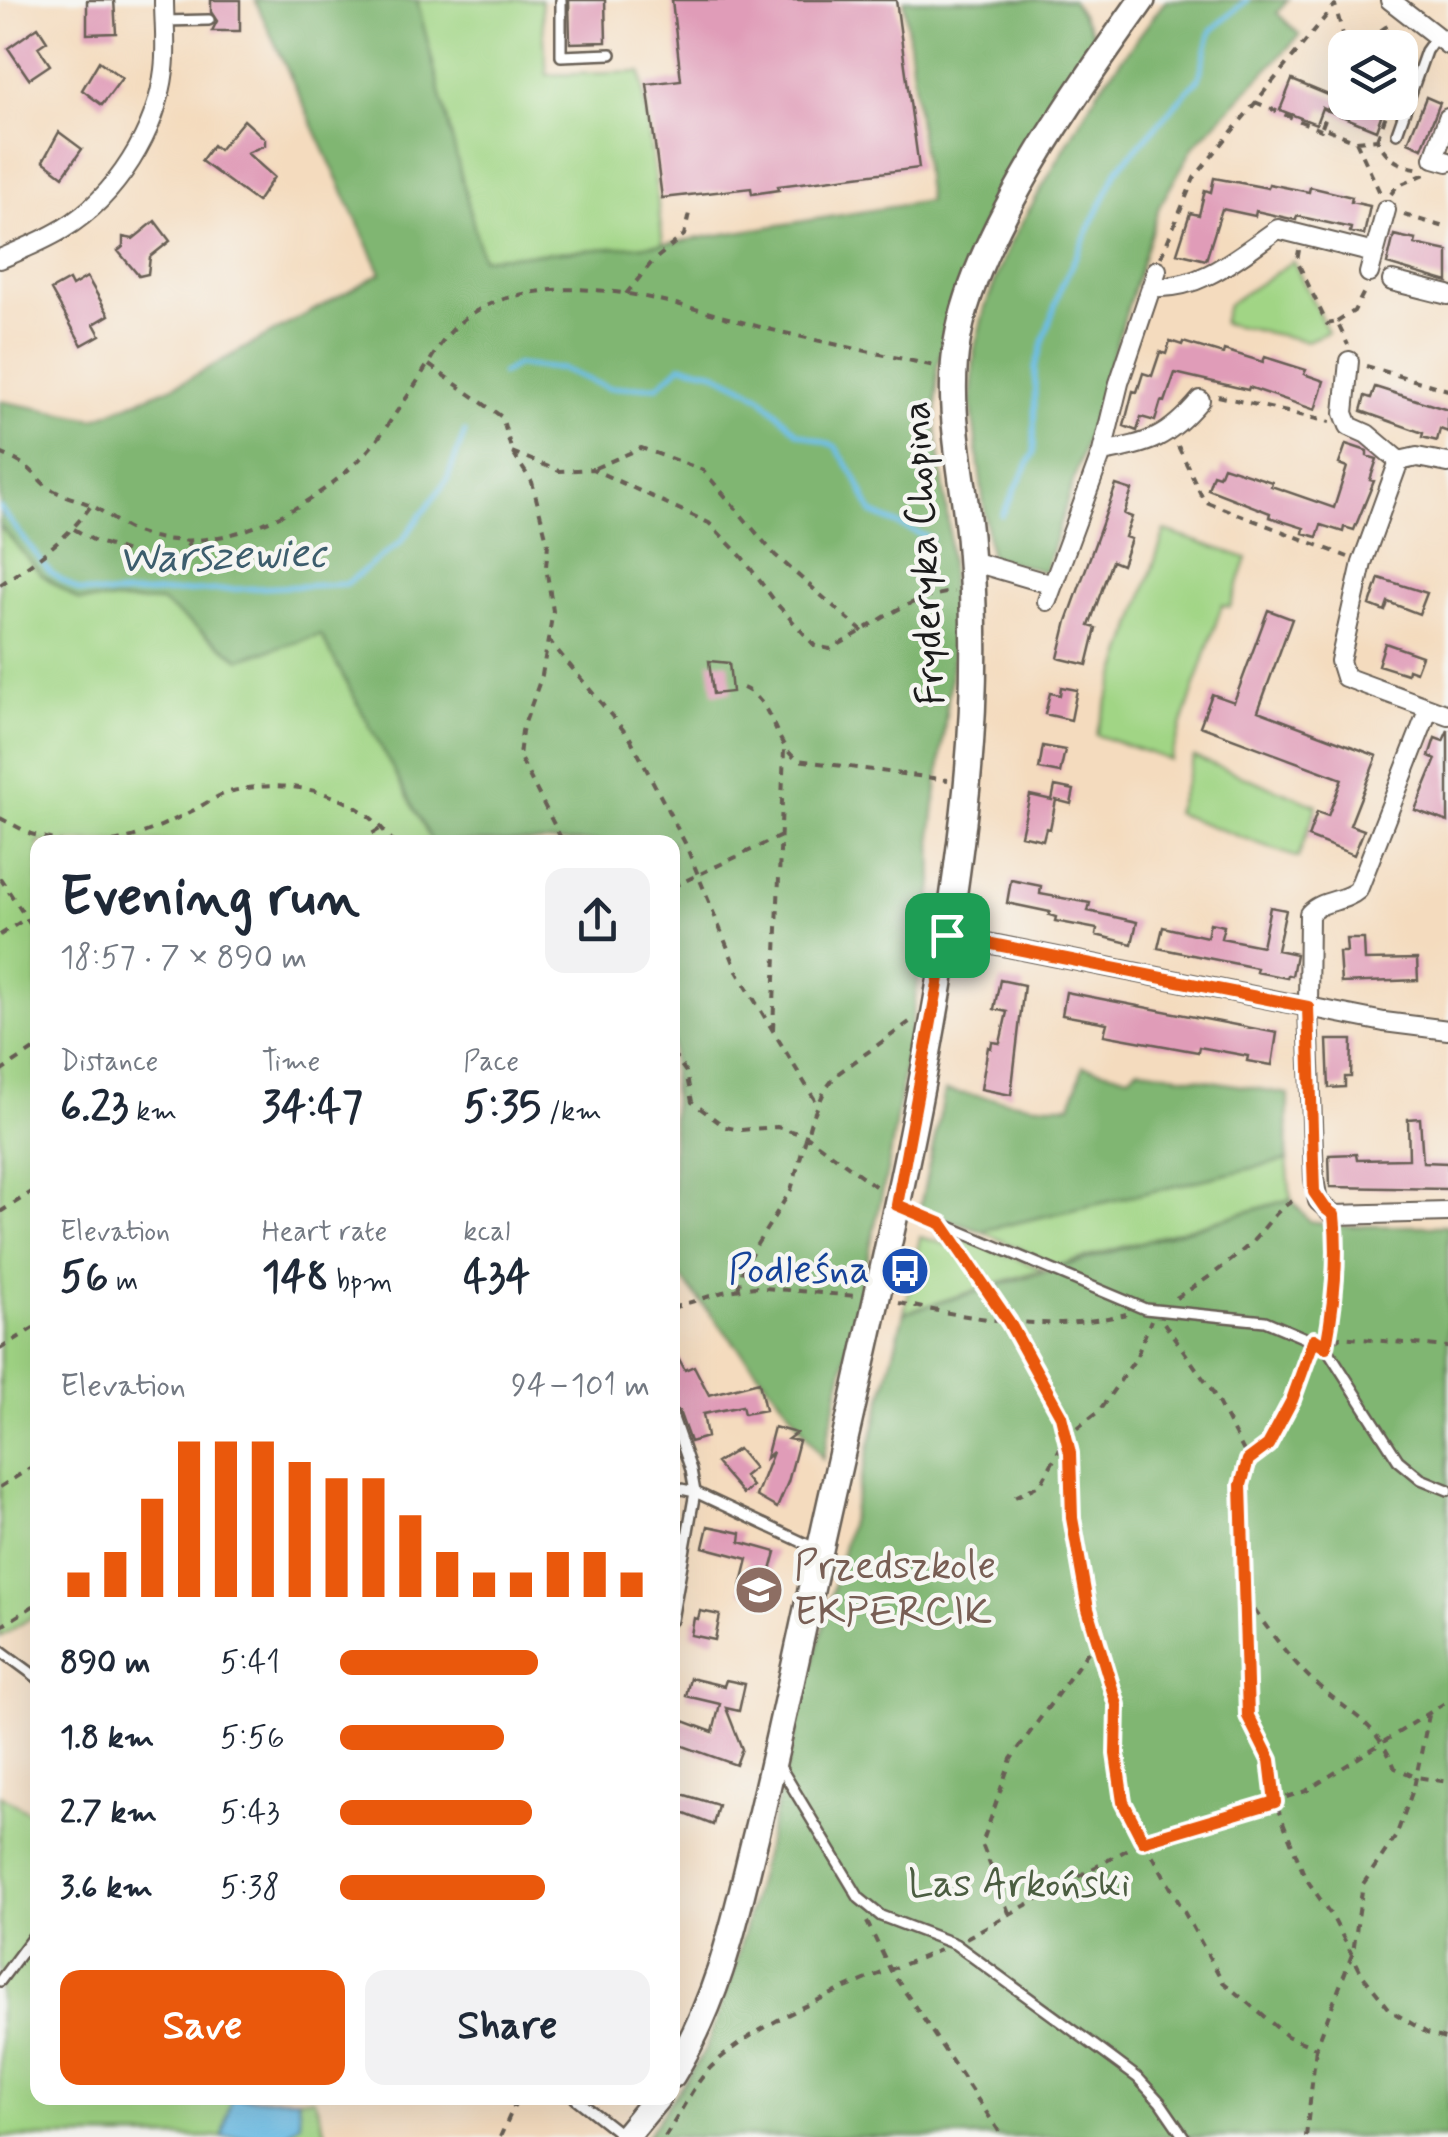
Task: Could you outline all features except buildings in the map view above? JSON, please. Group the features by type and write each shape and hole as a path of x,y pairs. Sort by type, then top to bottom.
{"street":[{"path":"0,259 64,228 92,208 134,152 154,110 164,70 164,0"},
{"name":"Fryderyka Chopina","path":"680,2061 695,2036 724,1964 775,1758 897,1205 947,935 967,783 974,634 971,561 955,427 954,370 963,316 1008,211 1059,123 1142,0"},
{"path":"1390,0 1442,41"},
{"path":"1448,118 1434,158 1448,162"},
{"path":"1369,273 1386,210"},
{"path":"971,561 1050,593 1102,452 1119,383 1154,278 1175,288 1203,279 1278,229 1374,253"},
{"path":"1392,280 1448,295"},
{"path":"1348,361 1344,413 1350,426 1367,434 1398,461"},
{"path":"1102,452 1148,444 1169,433 1200,400"},
{"path":"1398,461 1417,456 1448,463"},
{"path":"1398,461 1362,562 1340,661 1345,677 1448,715"},
{"path":"1429,708 1358,890 1347,900 1317,905 1310,914 1308,1007 1314,1192 1334,1215 1448,1212"},
{"path":"947,935 1308,1007 1448,1030"},
{"path":"624,2137 651,2105"}],"lane":[{"path":"561,0 561,56 611,54"},
{"path":"164,21 209,20"},
{"path":"1396,134 1426,51 1442,41"},
{"path":"897,1205 1150,1310 1266,1321 1314,1339 1326,1347 1398,1460 1421,1479 1448,1490"},
{"path":"680,1438 695,1492 680,1575"},
{"path":"680,1489 695,1492 820,1551"},
{"path":"0,1650 30,1672"},
{"path":"775,1758 859,1898 881,1916 955,1944 1138,2078 1184,2137"},
{"path":"0,1981 30,1941"},
{"path":"584,2105 624,2137"}],"path":[{"path":"1337,2 1342,30"},
{"path":"1154,278 1194,178 1337,2"},
{"path":"1380,30 1394,20"},
{"path":"1255,102 1321,130 1328,111"},
{"path":"1376,139 1384,120"},
{"path":"1322,127 1356,141 1376,139"},
{"path":"1356,141 1384,202 1397,186 1432,171 1398,165 1385,155 1376,139"},
{"path":"626,294 653,261 684,235 690,210"},
{"path":"1386,210 1448,228"},
{"path":"1302,235 1297,261 1328,324 1354,311 1364,297 1369,273"},
{"path":"0,453 25,465 47,487 92,506 134,532 190,542 217,539 282,516 321,491 371,448 440,343 465,314 502,300 570,288 646,296 954,370"},
{"path":"1336,322 1348,344 1348,361 1448,390"},
{"path":"429,365 502,417 512,452 532,482 548,544 546,566 553,611 542,675 522,732 519,756 559,835"},
{"path":"1200,400 1215,396 1330,422"},
{"path":"1169,433 1186,458 1204,501 1362,562"},
{"path":"512,452 559,471 592,469 641,448 703,470 775,555 864,632"},
{"path":"592,469 709,522 815,646 830,650 864,632 892,609 929,594 959,591"},
{"path":"0,585 43,555 92,506"},
{"path":"74,528 93,540 164,565 180,558 190,542"},
{"path":"548,639 630,738 686,843 738,973 818,1105"},
{"path":"743,688 754,693 768,712 784,750 773,1030"},
{"path":"784,750 797,760 967,783"},
{"path":"136,835 158,828 231,791 271,786 308,791 352,804 388,835"},
{"path":"0,818 35,835"},
{"path":"370,835 383,827"},
{"path":"680,884 782,836"},
{"path":"0,878 30,924"},
{"path":"0,935 26,918"},
{"path":"738,1289 744,1265 791,1190 818,1105 836,1075 920,1015"},
{"path":"0,1072 30,1053"},
{"path":"680,1064 686,1072 692,1102 725,1127 776,1127 806,1136 897,1205"},
{"path":"680,1305 754,1287 875,1300 985,1321 1094,1322 1150,1310 1216,1274 1254,1239 1282,1205 1314,1192"},
{"path":"0,1212 30,1193"},
{"path":"1326,1347 1333,1311 1334,1215"},
{"path":"942,1224 1009,1322 1061,1416 1070,1453 1072,1518 1088,1609 1117,1705 1116,1754 1123,1802 1223,1982 1287,2036 1316,2048"},
{"path":"1015,1497 1042,1484 1066,1437 1099,1411 1136,1358 1150,1310"},
{"path":"1150,1310 1212,1391 1248,1460"},
{"path":"0,1349 30,1329"},
{"path":"1326,1347 1340,1337 1448,1346"},
{"path":"1314,1339 1292,1400 1268,1445 1248,1460 1241,1485 1248,1716 1270,1760 1275,1802 1305,1877 1363,1976 1391,2011 1427,2033 1448,2040"},
{"path":"0,1487 30,1468"},
{"path":"1245,1598 1321,1688 1364,1719 1382,1740 1395,1768 1416,1777 1448,1782"},
{"path":"0,1627 30,1608"},
{"path":"1009,1913 982,1844 1010,1759 1098,1638"},
{"path":"664,2137 708,2070 764,2027 955,1944 1143,1841 1306,1790 1448,1700"},
{"path":"1306,2137 1316,2048 1352,1952 1363,1884 1396,1836 1416,1777 1428,1715"},
{"path":"867,1923 891,1970 1004,2137"},
{"path":"500,2137 515,2105"}],"green space":[{"path":"255,0 417,0 482,258 663,244 928,201 904,0 1072,0 1094,35 1026,139 978,234 952,308 937,368 936,428 949,529 953,657 932,830 933,885 890,1158 823,1459 787,1407 680,1277 680,835 428,835 321,635 240,659 161,602 78,600 41,574 0,526 0,401 94,419 185,381 381,273"},
{"path":"417,0 541,0 547,75 641,72 663,244 481,258"},
{"path":"1166,0 1288,0 1277,13 1300,35 1194,146 1159,207 1045,572 990,556 971,401 975,347 1009,245 1097,92"},
{"path":"1293,261 1328,332 1307,341 1222,323 1227,305"},
{"path":"0,526 41,574 78,600 161,602 239,659 321,635 428,835 30,835 30,1618 0,1637"},
{"path":"1165,531 1247,558 1230,607 1222,605 1170,760 1096,735"},
{"path":"1194,757 1317,805 1298,858 1175,813"},
{"path":"1083,1066 1129,1076 1138,1068 1288,1094 1287,1160 981,1231 919,1211 945,1091 1036,1105 1071,1105"},
{"path":"1287,1160 1291,1199 1056,1266 981,1231"},
{"name":"Las Arkoński","path":"1291,1199 1309,1221 1343,1226 1448,1226 1448,2137 646,2137 668,2105 680,2105 680,2087 705,2051 734,1970 904,1313"},
{"path":"920,1237 948,1245 968,1240 1043,1269 904,1313"},
{"path":"0,1795 30,1813 30,2105 316,2105 327,2137 0,2137"}],"water":[{"path":"230,2105 299,2105 300,2123 284,2137 223,2137"}],"waterway":[{"name":"Warszewiec","path":"1002,515 1034,453 1035,367 1061,287 1118,169 1199,78 1211,31 1247,0"},
{"name":"Warszewiec","path":"502,374 516,365 562,369 608,388 658,386 681,365 712,371 762,398 797,432 835,446 872,513 931,539"},
{"name":"Warszewiec","path":"0,508 50,572 79,591 110,595 346,584 401,542 447,480 465,432"}],"place":[{"name":"Podleśna","path":"905,1271"},
{"name":"Przedszkole EKPERCIK","path":"759,1590"}],"route":[{"path":"947,935 1308,1007 1314,1192 1334,1215 1333,1311 1326,1347 1314,1339 1292,1400 1268,1445 1248,1460 1241,1485 1248,1716 1270,1760 1275,1802 1143,1841 1123,1802 1116,1754 1117,1705 1088,1609 1072,1518 1070,1453 1061,1416 1009,1322 942,1224 897,1205 947,935"}]}
